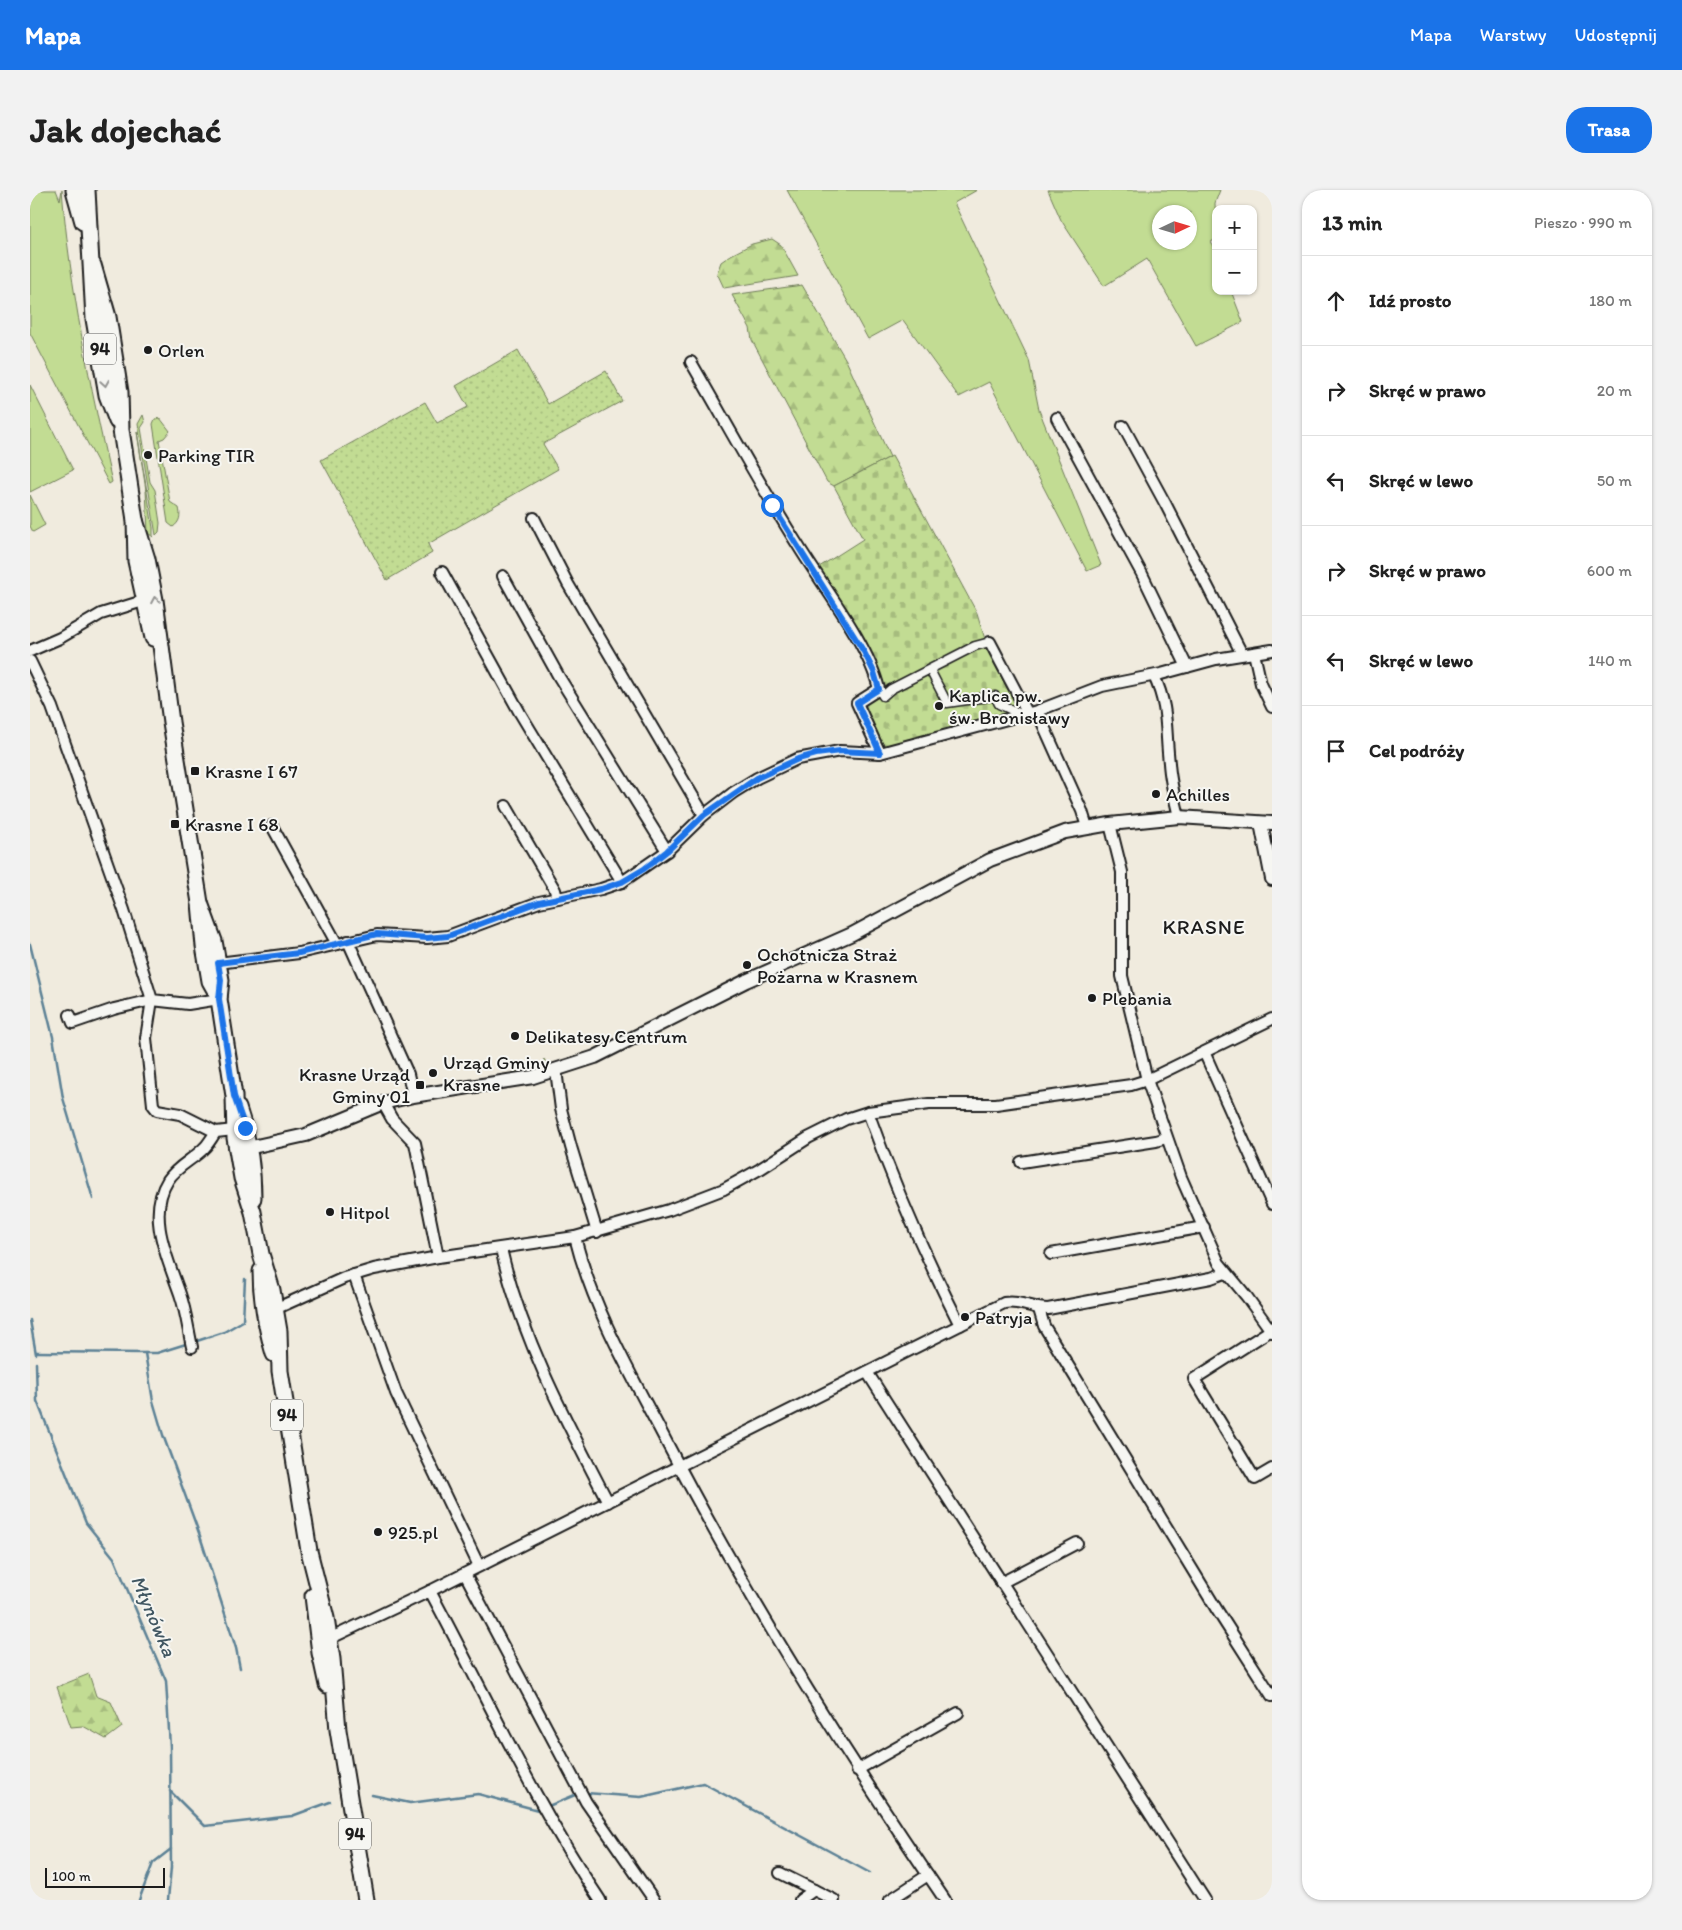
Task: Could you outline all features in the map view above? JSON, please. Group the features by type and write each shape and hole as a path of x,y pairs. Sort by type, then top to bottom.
{"main road":[{"name":"94","path":"74,190 89,243 111,336 120,392 121,430 135,520 136,560 143,600 165,683"},
{"name":"94","path":"87,190 89,243"},
{"name":"94","path":"135,520 147,559 154,592 165,683 200,903 204,946 209,976 219,998"},
{"name":"94","path":"200,903 214,941 221,980 219,998 234,1096 235,1134 240,1164 253,1212 279,1331 280,1371"},
{"name":"94","path":"234,1096 245,1128 253,1176 253,1212"},
{"name":"94","path":"261,1254 261,1292 267,1327 280,1371 310,1551 329,1639 338,1730 366,1900"},
{"name":"94","path":"310,1551 320,1653 338,1730"}],"street":[{"path":"692,362 772,505 864,652 883,696 891,689 975,646 990,642 1082,811 1087,827"},
{"path":"1057,418 1142,574 1187,667"},
{"path":"1123,426 1171,513 1242,654"},
{"path":"534,518 568,584 704,815"},
{"path":"442,572 520,713 622,882"},
{"path":"503,576 559,677 667,851"},
{"path":"30,652 60,638 101,614 143,600"},
{"path":"209,976 212,968 218,963 290,955 377,934 427,938 448,936 539,902 601,889 622,882 667,851 704,815 757,778 798,759 840,751 880,753 1029,713 1102,686 1154,676 1242,654 1272,650"},
{"path":"1254,653 1261,684 1272,707"},
{"path":"30,661 52,707 124,910 152,1000 146,1038 153,1105 156,1110 194,1119 216,1132 235,1134 248,1148"},
{"path":"930,670 947,703 995,696 999,704 1029,713"},
{"path":"1154,676 1163,694 1169,765 1178,817"},
{"path":"879,689 857,703 880,753"},
{"path":"506,806 555,890 556,898"},
{"path":"248,1148 306,1135 383,1104 412,1096 533,1077 612,1050 744,982 852,934 990,860 1056,835 1087,827 1178,817 1266,823 1272,879"},
{"path":"1110,824 1122,872 1122,976 1147,1080 1166,1138 1204,1228 1226,1273 1247,1296 1271,1331 1194,1379 1254,1479 1272,1469"},
{"path":"272,826 337,944"},
{"path":"348,941 408,1074 412,1096"},
{"path":"204,946 218,963"},
{"path":"70,1015 73,1023 114,1009 152,1000 188,1004 219,998"},
{"path":"267,1327 275,1310 354,1275 438,1257 575,1237 669,1210 724,1189 760,1169 808,1138 868,1112 929,1104 996,1104 1131,1085 1147,1080 1205,1054 1272,1019"},
{"path":"1205,1054 1272,1204"},
{"path":"556,1070 566,1128 597,1232"},
{"path":"383,1104 392,1119 415,1143 438,1257"},
{"path":"868,1112 884,1158 932,1269 960,1325"},
{"path":"192,1347 186,1313 164,1248 158,1202 167,1182 177,1168 206,1147 216,1132"},
{"path":"1021,1162 1166,1138"},
{"path":"240,1164 248,1148"},
{"path":"1051,1254 1204,1228"},
{"path":"575,1237 610,1334 679,1466 757,1607 857,1770 945,1900"},
{"path":"500,1249 521,1316 537,1358 608,1502"},
{"path":"320,1653 329,1639 465,1574 1004,1303 1023,1302 1039,1309 1211,1278 1226,1273"},
{"path":"354,1275 396,1393 479,1566"},
{"path":"261,1292 266,1301 275,1310"},
{"path":"1039,1309 1044,1326 1216,1610 1272,1696"},
{"path":"867,1372 1205,1900"},
{"path":"1001,1583 1077,1543"},
{"path":"465,1574 586,1802 654,1900"},
{"path":"430,1591 539,1802 567,1850 600,1900"},
{"path":"316,1626 319,1632 329,1639"},
{"path":"857,1770 958,1713"},
{"path":"780,1873 834,1900"},
{"path":"890,1900 928,1875"},
{"path":"800,1900 814,1890"}],"green space":[{"path":"30,190 56,190 60,200 62,190 70,263 96,410 112,482 109,484 30,333"},
{"path":"787,190 977,190 954,203 1029,360 1039,410 1101,565 1087,571 989,382 959,397 903,320 868,339"},
{"path":"1048,190 1220,190 1215,205 1212,205 1212,295 1233,295 1243,322 1196,346 1147,259 1104,286 1061,220"},
{"path":"772,239 781,245 798,276 724,288 717,273 721,262 752,244"},
{"path":"802,285 846,360 890,457 834,486 827,482 752,340 750,328 732,295"},
{"path":"518,350 548,404 606,371 622,401 543,444 558,469 428,544 432,553 387,580 321,460 425,402 437,423 468,407 456,386"},
{"path":"30,385 73,470 30,492"},
{"path":"143,415 145,422 141,428 150,482 155,490 160,523 159,532 156,535 138,424"},
{"path":"160,418 170,431 164,438 159,440 170,502 179,508 180,511 179,521 173,527 168,523 153,424 155,419"},
{"path":"137,432 153,528 153,537 148,533 146,490"},
{"path":"892,456 977,613 987,646 1020,706 1009,715 886,746 877,739 863,705 886,690 866,650 816,569 863,539 834,486"},
{"path":"30,495 45,525 33,532 30,526"},
{"path":"544,1059 548,1066 516,1074 514,1069 517,1066 516,1072 519,1072 542,1066"},
{"path":"89,1674 96,1696 111,1702 122,1727 106,1739 83,1726 71,1727 57,1687"}],"waterway":[{"path":"30,944 53,1037 63,1098 93,1199"},
{"path":"194,1342 224,1332 243,1321 245,1279"},
{"name":"Młynówka","path":"30,1320 36,1354"},
{"path":"145,1353 157,1353 189,1343"},
{"path":"36,1352 145,1353 153,1401 163,1435 199,1533 236,1648 240,1668"},
{"name":"Młynówka","path":"36,1363 37,1401 86,1523 114,1558 166,1681 170,1747 171,1867 168,1900"},
{"path":"586,1793 641,1797 703,1783 870,1873"},
{"path":"170,1791 205,1826 292,1816 330,1802"},
{"path":"372,1795 410,1803 478,1794 538,1810"},
{"path":"546,1807 575,1795"},
{"path":"139,1900 153,1863 171,1849"}],"place":[{"name":"Orlen","path":"148,350"},
{"name":"Parking TIR","path":"148,455"},
{"name":"Kaplica pw. św. Bronisławy","path":"939,706"},
{"name":"Krasne I 67","path":"195,771"},
{"name":"Achilles","path":"1156,794"},
{"name":"Krasne I 68","path":"175,824"},
{"name":"Ochotnicza Straż Pożarna w Krasnem","path":"747,965"},
{"name":"Plebania","path":"1092,998"},
{"name":"Delikatesy Centrum","path":"515,1036"},
{"name":"Urząd Gminy Krasne","path":"433,1073"},
{"name":"Krasne Urząd Gminy 01","path":"420,1085"},
{"name":"Hitpol","path":"330,1212"},
{"name":"Patryja","path":"965,1317"},
{"name":"925.pl","path":"378,1532"}],"district":[{"name":"KRASNE","path":"1204,927"}],"route":[{"path":"245,1128 234,1096 219,999 221,980 218,963 283,956 377,934 427,938 448,936 539,902 601,889 622,882 644,869 667,851 704,815 734,792 757,778 798,759 816,754 840,751 880,753 857,703 860,699 879,689 874,672 851,630 772,505"}]}
